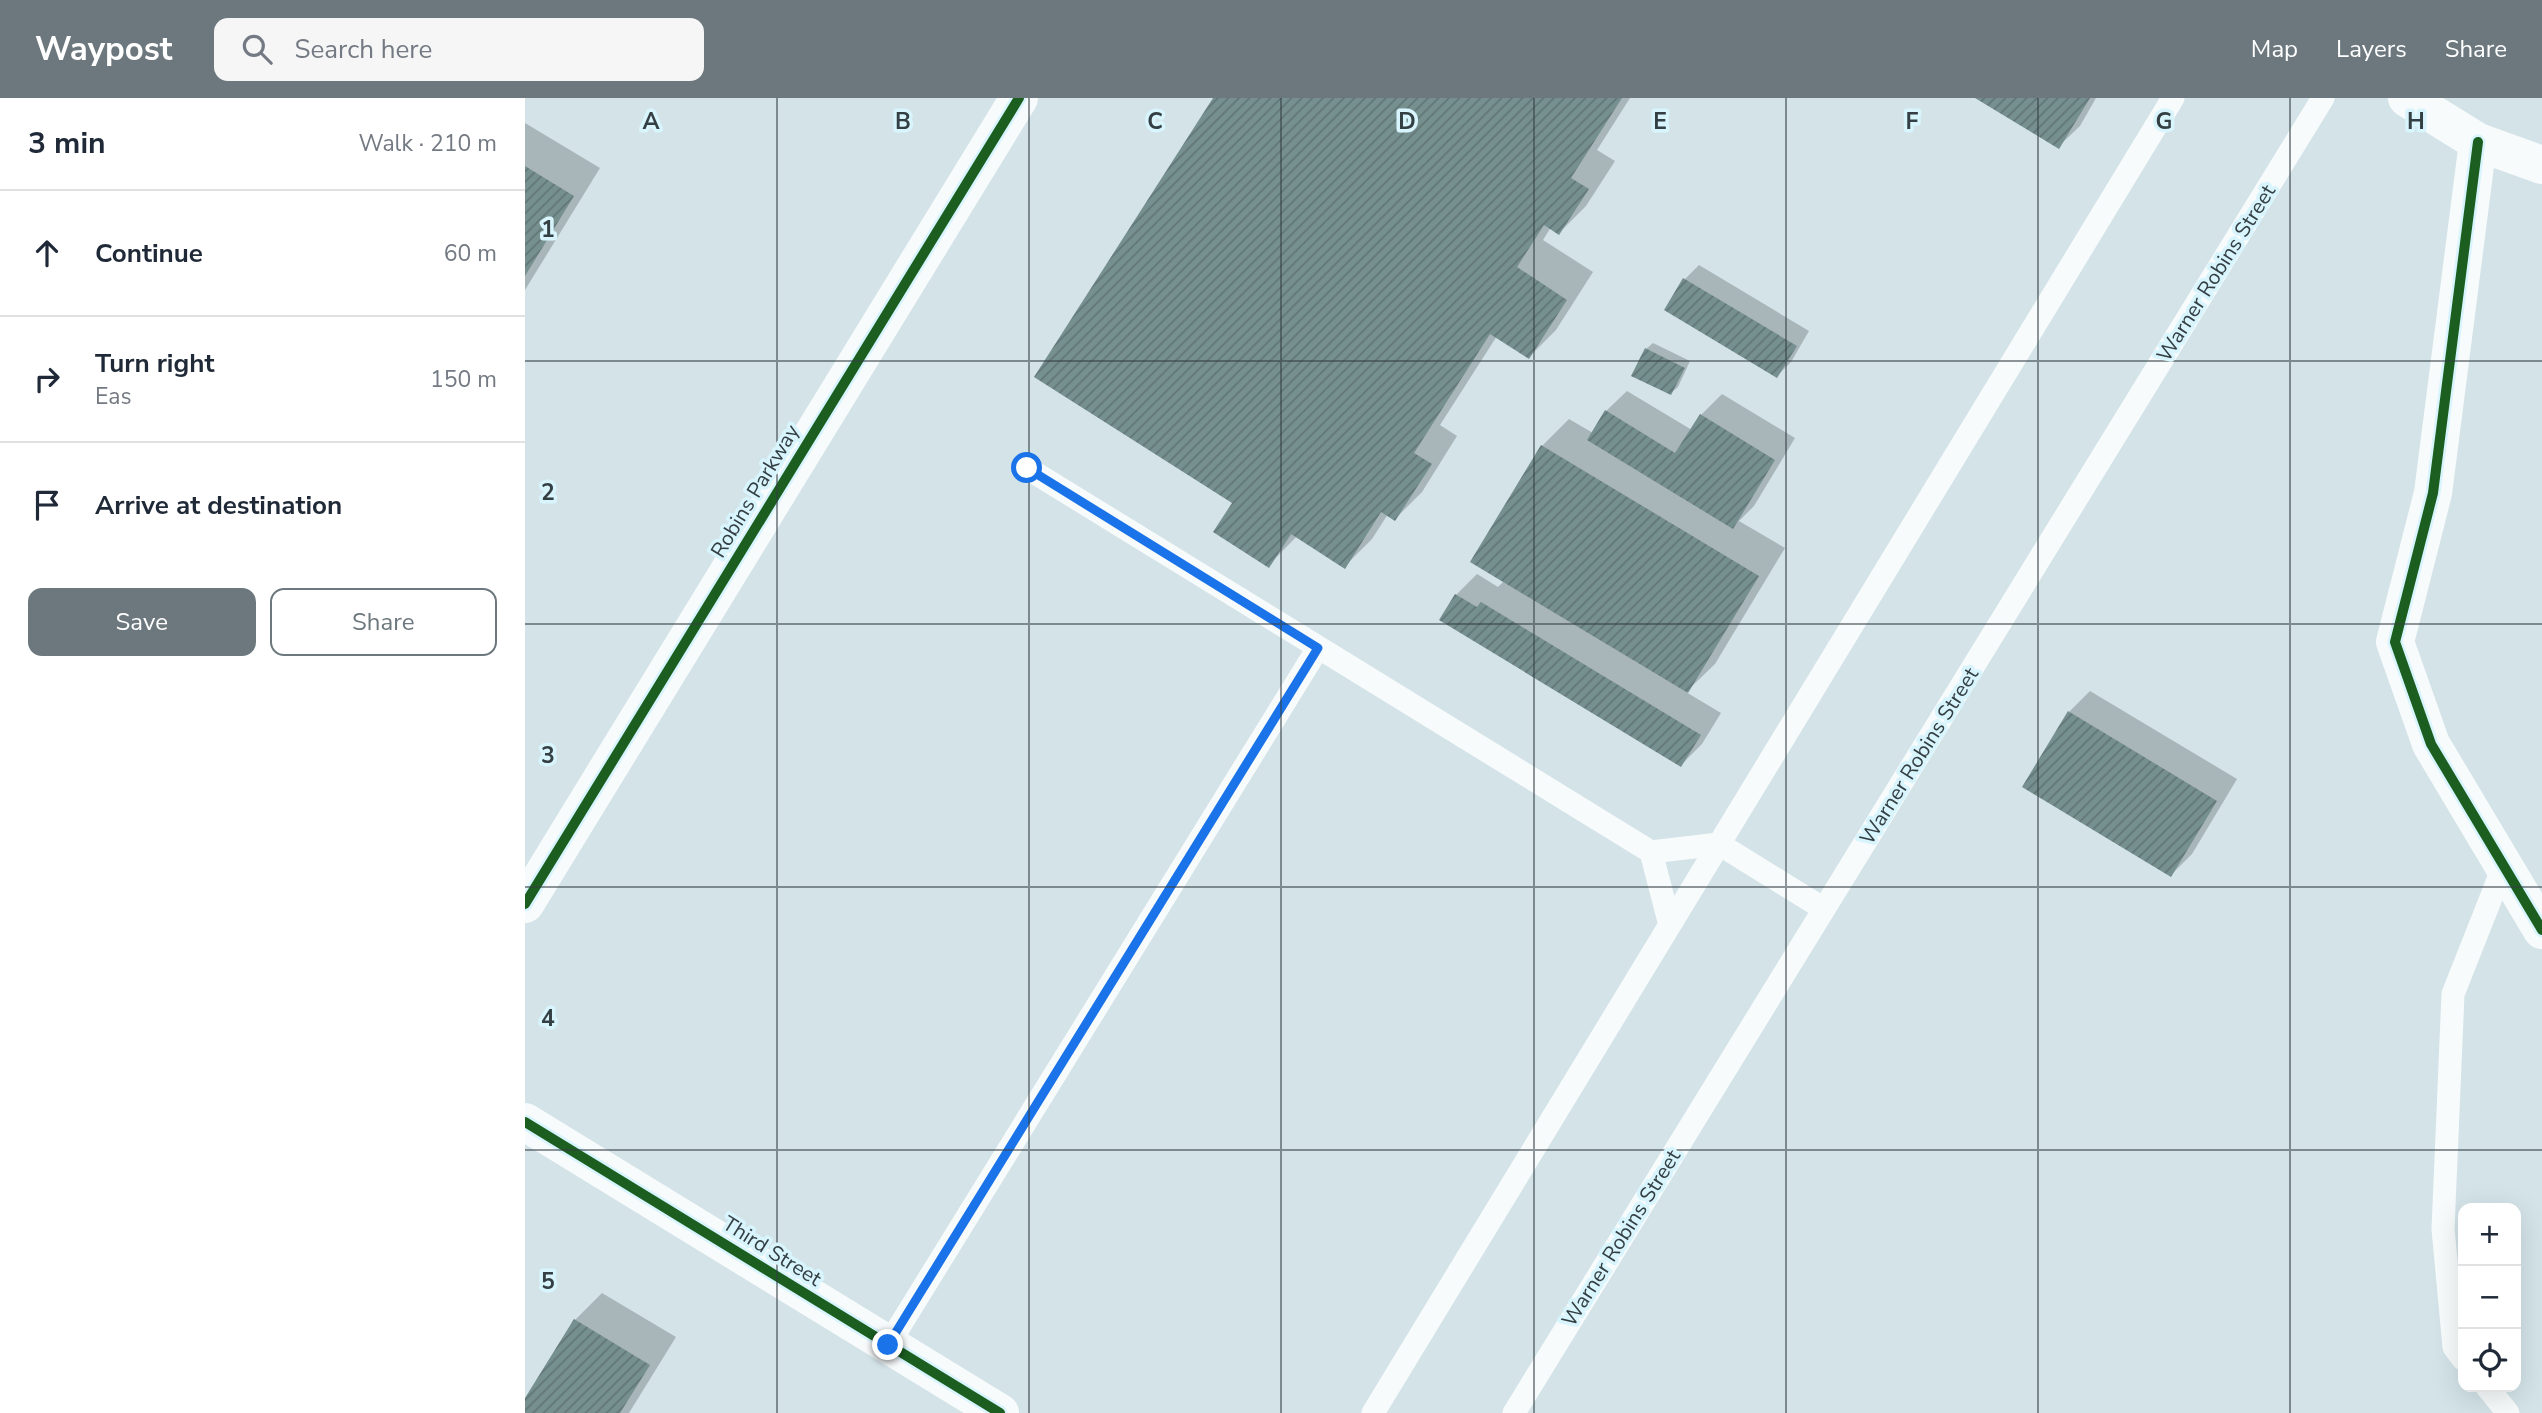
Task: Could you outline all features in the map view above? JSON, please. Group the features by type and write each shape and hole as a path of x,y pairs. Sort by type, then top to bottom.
{"street":[{"name":"Robins Parkway","path":"525,904 1019,98"},
{"path":"2407,98 2478,142 2542,165"},
{"path":"2478,142 2433,493 2395,642 2431,744 2542,930"},
{"name":"Third Street","path":"525,1122 888,1345 985,1409"}],"lane":[{"path":"1373,1413 2173,98"},
{"name":"Warner Robins Street","path":"1514,1413 2323,98"},
{"path":"1027,468 1651,852 1719,844 1824,909"},
{"path":"888,1345 1318,648"},
{"path":"1651,852 1670,925"},
{"path":"2458,1352 2454,1347 2443,1229 2453,994 2504,865"},
{"path":"2491,1392 2508,1413"}],"building":[{"path":"1213,98 1622,98 1571,178 1589,189 1559,235 1544,225 1517,267 1567,300 1529,359 1490,334 1414,453 1432,464 1395,521 1381,512 1345,569 1291,534 1269,568 1213,532 1232,503 1034,377"},
{"path":"1975,98 2090,98 2059,149"},
{"path":"525,166 574,196 525,276"},
{"path":"1683,278 1797,346 1777,378 1664,310"},
{"path":"1645,348 1685,368 1671,395 1631,376"},
{"path":"1605,410 1675,453 1700,414 1775,460 1733,529 1587,440"},
{"path":"1541,445 1759,576 1688,693 1470,562"},
{"path":"1455,594 1477,607 1481,602 1701,735 1681,767 1439,620"},
{"path":"2068,711 2217,801 2171,877 2022,787"},
{"path":"574,1319 650,1365 620,1413 525,1413 525,1398"}],"cycle path":[{"path":"525,904 1019,98"},
{"path":"2478,142 2433,493 2395,642 2431,744 2542,930"},
{"path":"525,1122 1000,1413"}],"route":[{"path":"888,1345 1318,648 1027,468"}]}
